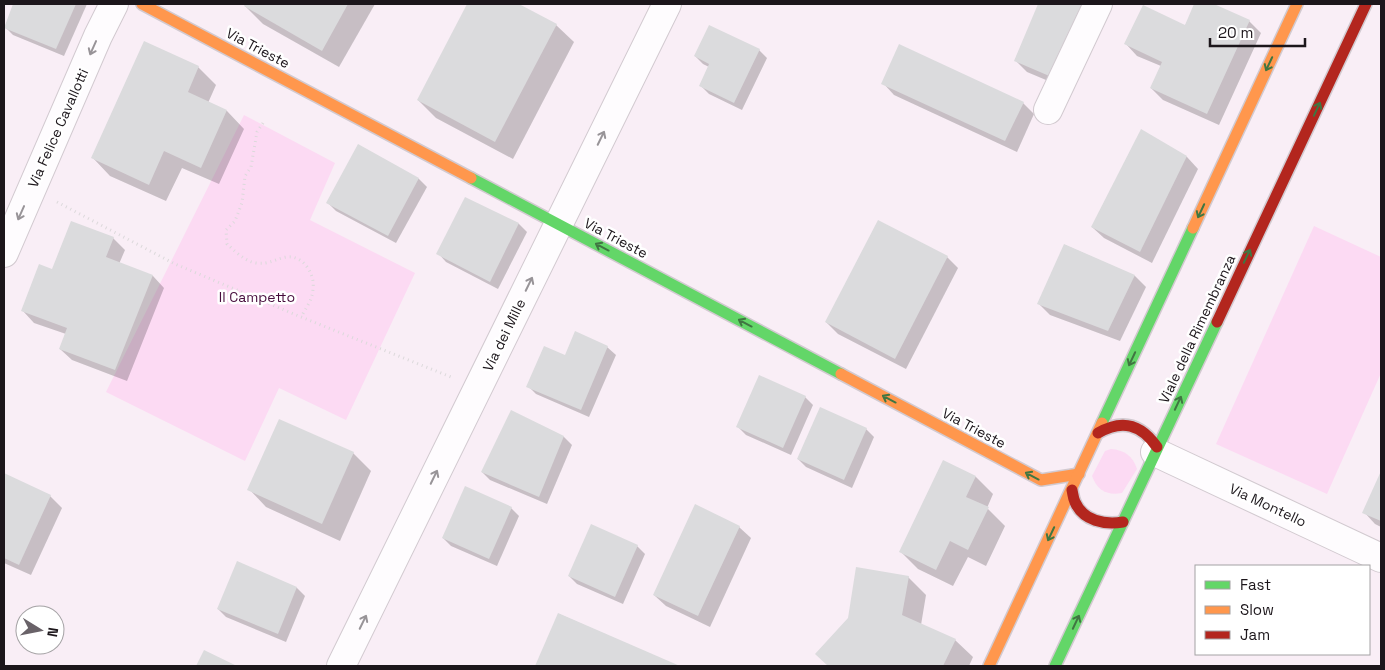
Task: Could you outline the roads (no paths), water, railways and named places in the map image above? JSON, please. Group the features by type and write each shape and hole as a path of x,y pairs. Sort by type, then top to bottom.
{"street":[{"name":"Via Felice Cavallotti","path":"4,253 94,45 114,4"},
{"name":"Via Trieste","path":"142,4 1041,480 1079,474"},
{"name":"Via dei Mille","path":"341,666 667,4"},
{"path":"1048,110 1098,4"},
{"path":"989,666 1297,4"},
{"name":"Viale della Rimembranza","path":"1055,666 1366,4"},
{"path":"1098,433 1110,426 1126,425 1144,432 1152,440 1156,450"},
{"name":"Via Montello","path":"1156,450 1381,558"},
{"path":"1072,490 1075,502 1082,511 1092,518 1100,522 1113,524 1123,522"}],"park label":[{"name":"Il Campetto","path":"257,297"}]}
